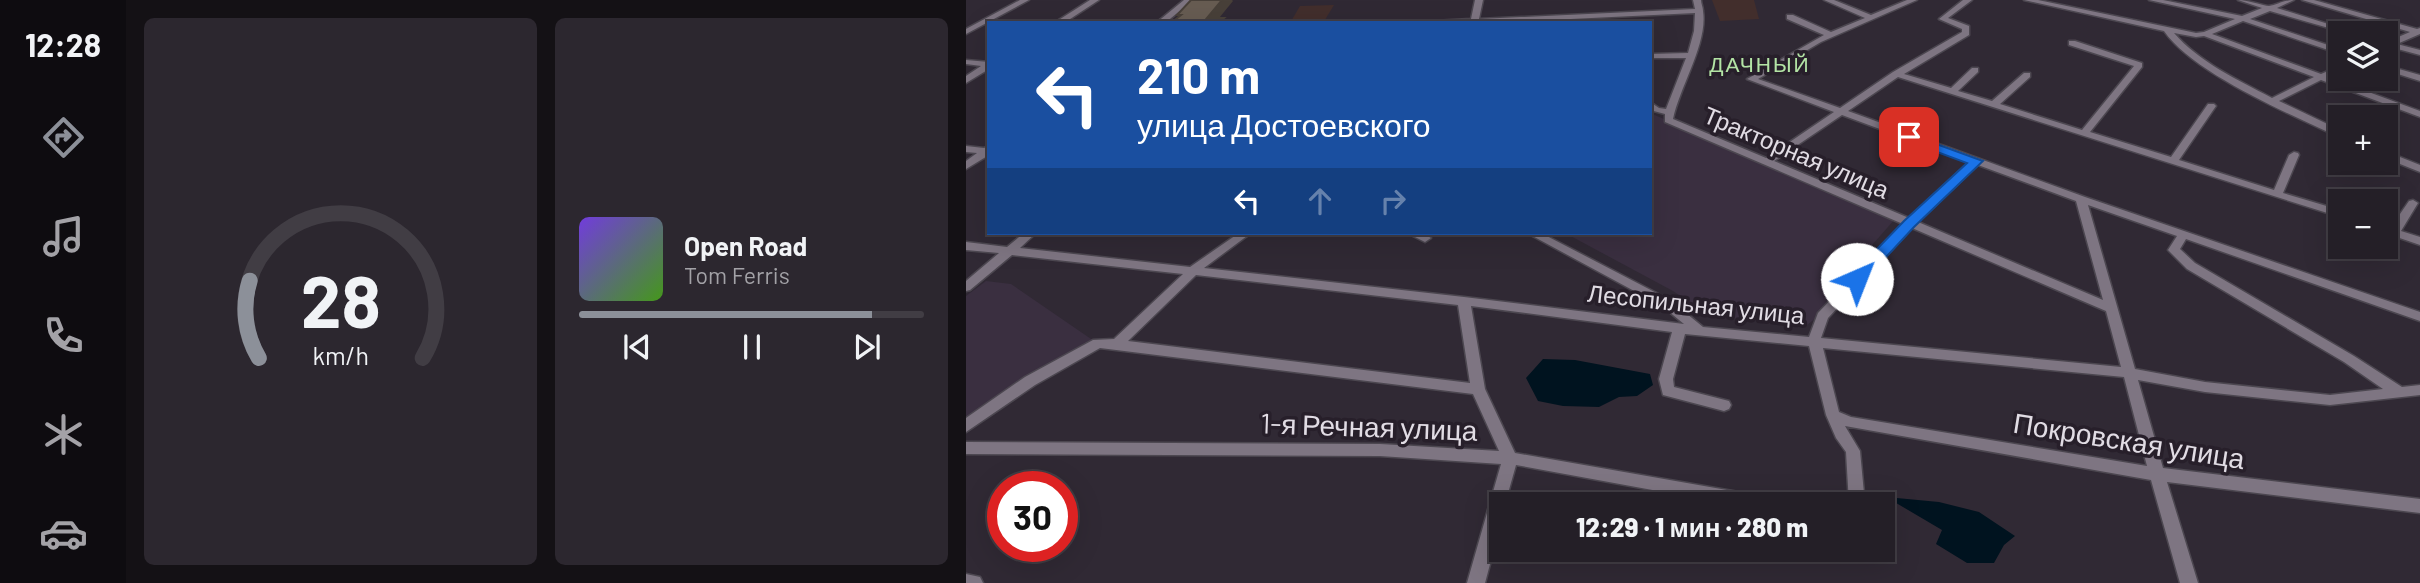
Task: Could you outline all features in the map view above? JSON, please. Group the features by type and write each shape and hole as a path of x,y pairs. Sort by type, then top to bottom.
{"street":[{"path":"966,32 1025,0"},
{"path":"1061,21 1095,0"},
{"path":"1163,21 1189,0"},
{"path":"1474,21 1479,0"},
{"name":"Тракторная улица","path":"1697,0 1700,11 1691,55 1668,120 2110,307"},
{"path":"1828,0 1872,18"},
{"path":"1913,0 1831,35 1751,79 2081,199 2420,317"},
{"path":"1766,162 1843,113 1896,75 1968,31 1943,19 1968,0"},
{"path":"2028,0 2168,31 2205,34 2420,114"},
{"path":"2153,0 2244,19 2328,48"},
{"path":"2242,0 2328,25"},
{"path":"2205,34 2290,0"},
{"path":"2306,0 2419,31"},
{"path":"1495,21 1700,11"},
{"path":"1790,17 1831,35"},
{"path":"2168,31 2177,44 2272,101 2328,128"},
{"path":"2398,40 2419,31"},
{"path":"2072,43 2139,65 2084,133"},
{"path":"2398,47 2420,53"},
{"path":"1652,56 1691,55"},
{"path":"966,62 987,65"},
{"path":"966,80 987,66"},
{"path":"1952,92 1975,70"},
{"path":"2398,71 2420,78"},
{"path":"1896,75 2328,210"},
{"path":"1994,104 2027,75"},
{"path":"2272,101 2328,75"},
{"path":"2174,161 2211,106"},
{"name":"Тракторная улица","path":"1652,109 1669,112"},
{"path":"966,149 987,151"},
{"path":"966,166 987,152"},
{"path":"2277,194 2294,155"},
{"path":"2398,160 2420,169"},
{"path":"1856,492 1853,451 1841,434 1833,415 1814,340 1822,316 1909,224 1976,161"},
{"path":"2081,199 2130,373 2155,474 2189,583"},
{"path":"2398,221 2413,203"},
{"path":"2398,233 2420,241"},
{"path":"2183,234 2174,250 2185,261 2349,359 2399,393"},
{"path":"966,287 1029,235"},
{"path":"1117,344 1194,270 1244,235"},
{"path":"1537,235 1674,310 1700,331"},
{"name":"Лесопильная улица","path":"966,246 1464,301 1700,331 1814,340 2130,373 2205,387 2330,400 2420,390"},
{"path":"1464,301 1478,389 1510,458 1476,583"},
{"path":"1674,310 1677,328 1666,379 1668,391 1724,405"},
{"path":"966,426 1030,381 1098,342 1478,389"},
{"name":"Покровская улица","path":"1833,415 1849,422 2155,474 2420,506"},
{"name":"1-я Речная улица","path":"966,448 1380,450 1510,458 1700,492"},
{"path":"966,582 974,583"}],"shaded area":[{"path":"1712,0 1754,0 1759,19 1720,21"},
{"path":"1334,5 1324,21 1291,21 1300,6"},
{"path":"1652,114 1895,219 1858,261 1858,266 1817,317 1807,325 1712,317 1673,291 1569,235 1652,235"},
{"path":"986,281 1011,284 1094,341 966,417 966,296"}],"water":[{"path":"1543,359 1575,360 1650,374 1653,385 1637,396 1619,397 1599,407 1563,406 1538,401 1526,378"},
{"path":"1895,498 1939,502 1979,512 2015,536 2004,545 1994,563 1967,563 1936,544 1942,530 1895,502"}],"building":[{"path":"1191,0 1222,0 1207,18 1224,18 1220,21 1174,21 1181,15 1177,15"}],"district":[{"name":"ДАЧНЫЙ","path":"1760,65"}],"route":[{"path":"1857,279 1909,224 1976,161 1909,137"}]}
